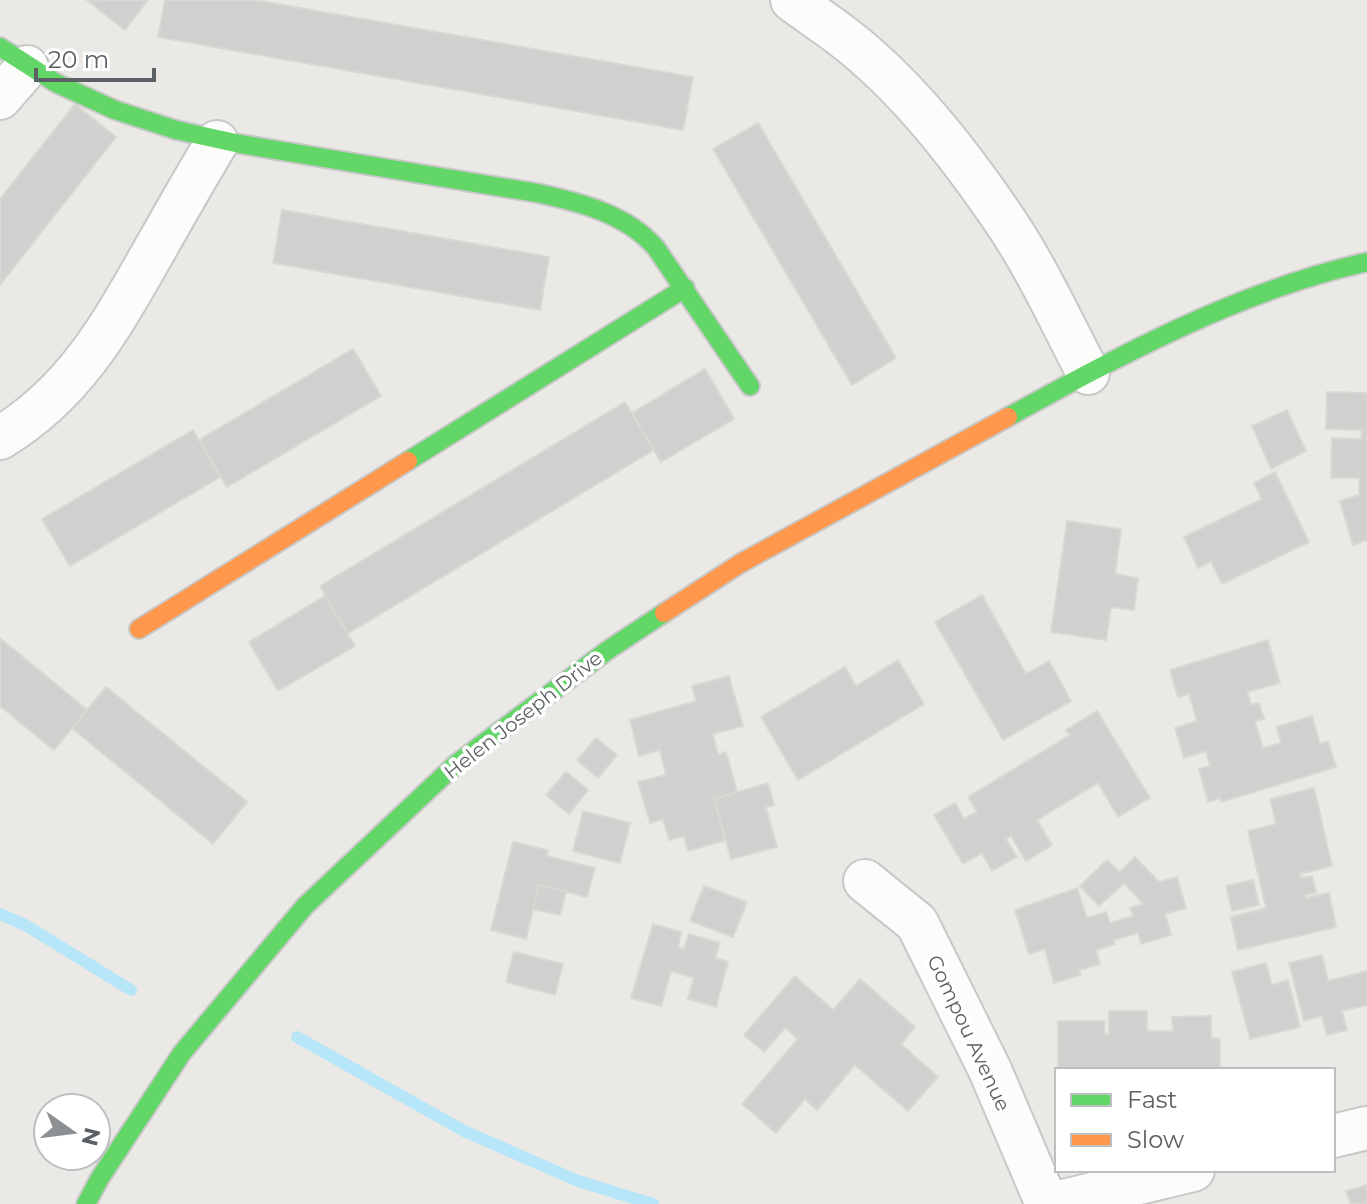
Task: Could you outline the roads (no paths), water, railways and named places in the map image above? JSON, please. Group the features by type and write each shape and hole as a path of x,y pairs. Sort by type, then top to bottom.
{"street":[{"path":"792,0 844,37 891,80 945,140 1004,219 1088,373"},
{"path":"0,98 13,57 119,111 217,142 437,173 585,205 617,217 648,239 685,288 750,386"},
{"path":"0,438 43,409 90,359 217,142"},
{"name":"Helen Joseph Drive","path":"86,1204 182,1053 305,906 456,764 608,650 741,563 1088,373 1232,305 1367,262"},
{"path":"139,629 685,288"},
{"name":"Gompou Avenue","path":"865,881 917,923 990,1070 1049,1204"},
{"path":"1335,1136 1367,1128"},
{"path":"1049,1204 1185,1172"}],"waterway":[{"path":"0,914 27,926 131,990"},
{"path":"297,1037 464,1131 578,1181 653,1204"}]}
